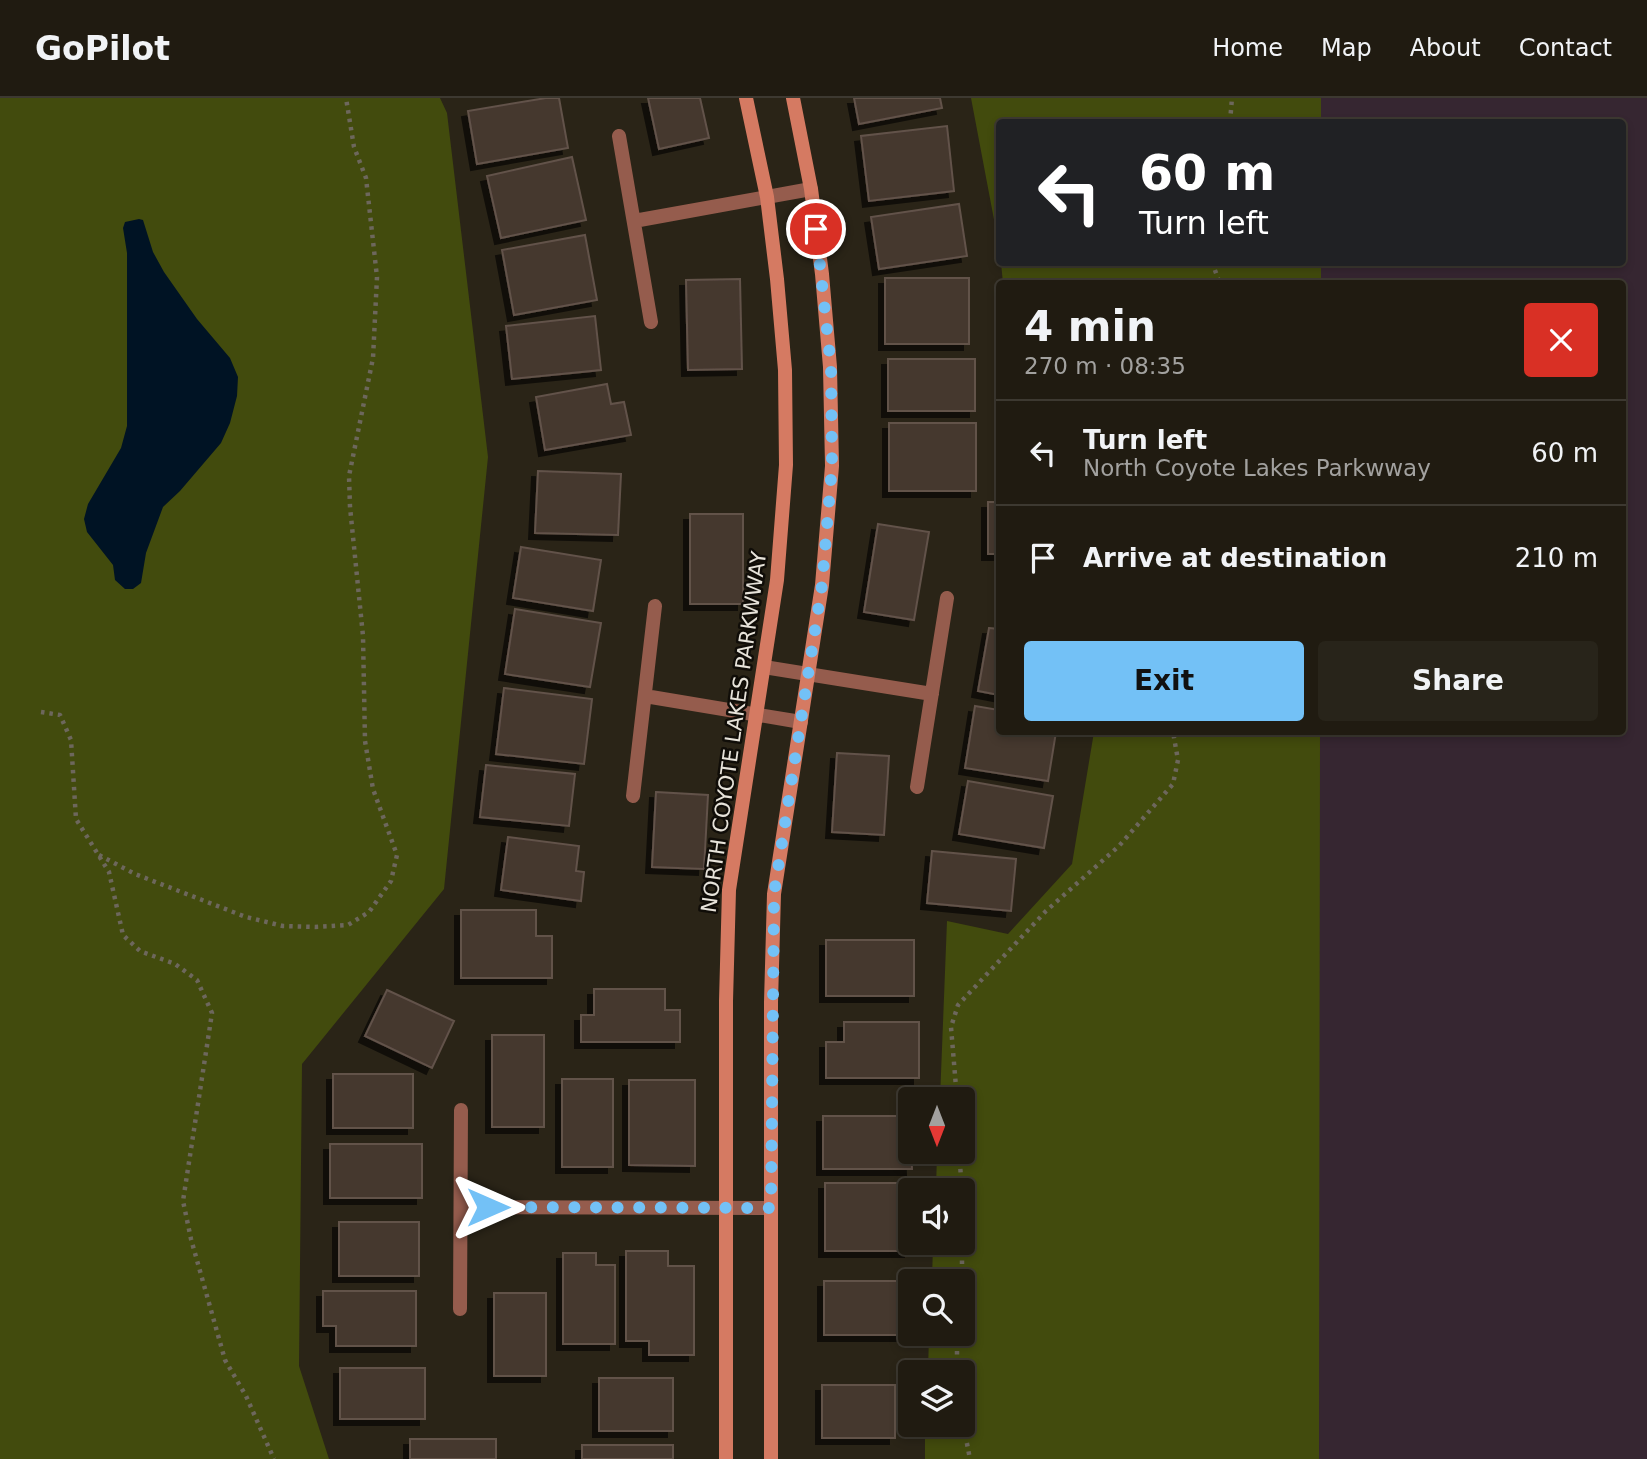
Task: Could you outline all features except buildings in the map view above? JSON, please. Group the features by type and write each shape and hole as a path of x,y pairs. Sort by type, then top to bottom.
{"street":[{"name":"NORTH COYOTE LAKES PARKWWAY","path":"726,1459 726,1001 729,890 777,580 786,465 785,370 767,197 746,98"},
{"path":"771,1459 774,894 822,585 832,466 831,367 822,274 811,189 793,98"},
{"path":"619,136 651,322"},
{"path":"634,221 811,189"},
{"path":"917,788 947,598"},
{"path":"633,796 656,606"},
{"path":"764,667 932,694"},
{"path":"645,696 801,722"},
{"path":"460,1310 461,1110"},
{"path":"461,1207 771,1208"}],"path":[{"path":"99,855 135,874 246,917 283,926 348,925 369,912 391,881 397,855 373,789 365,741 363,636 349,476 373,358 377,277 366,178 354,147 346,98"},
{"path":"1230,119 1232,98"},
{"path":"41,712 60,715 71,740 76,819 109,872 123,935 140,951 175,964 198,980 212,1013 183,1201 225,1360 246,1396 274,1459"},
{"path":"956,1087 951,1027 958,1005 1046,911 1119,846 1173,784 1178,760 1173,735"},
{"path":"966,1437 970,1459"}],"shaded area":[{"path":"1309,98 1647,98 1647,1459 1313,1459 1311,735 1626,735 1626,280 1309,280 1309,266 1626,266 1626,119 1309,119"}],"green space":[{"path":"0,98 440,98 447,113 488,457 444,889 302,1064 299,1366 329,1459 0,1459"},
{"path":"971,98 1321,98 1321,119 996,119 996,230"},
{"path":"1001,266 1321,266 1321,280 1003,280"},
{"path":"1094,735 1320,735 1319,1459 925,1459 925,1437 975,1437 975,1360 928,1360 929,1346 975,1346 975,1269 932,1269 933,1255 975,1255 975,1178 936,1178 937,1164 975,1164 975,1087 940,1087 947,921 1008,934 1072,864"}],"water":[{"path":"143,220 153,252 164,272 197,319 230,358 238,377 237,396 221,443 163,507 146,553 141,583 133,589 125,589 115,580 113,565 87,532 84,519 88,504 121,448 127,426 127,253 123,228 125,222"}],"route":[{"path":"488,1207 771,1208 774,894 822,585 832,466 831,367 816,229"}]}
